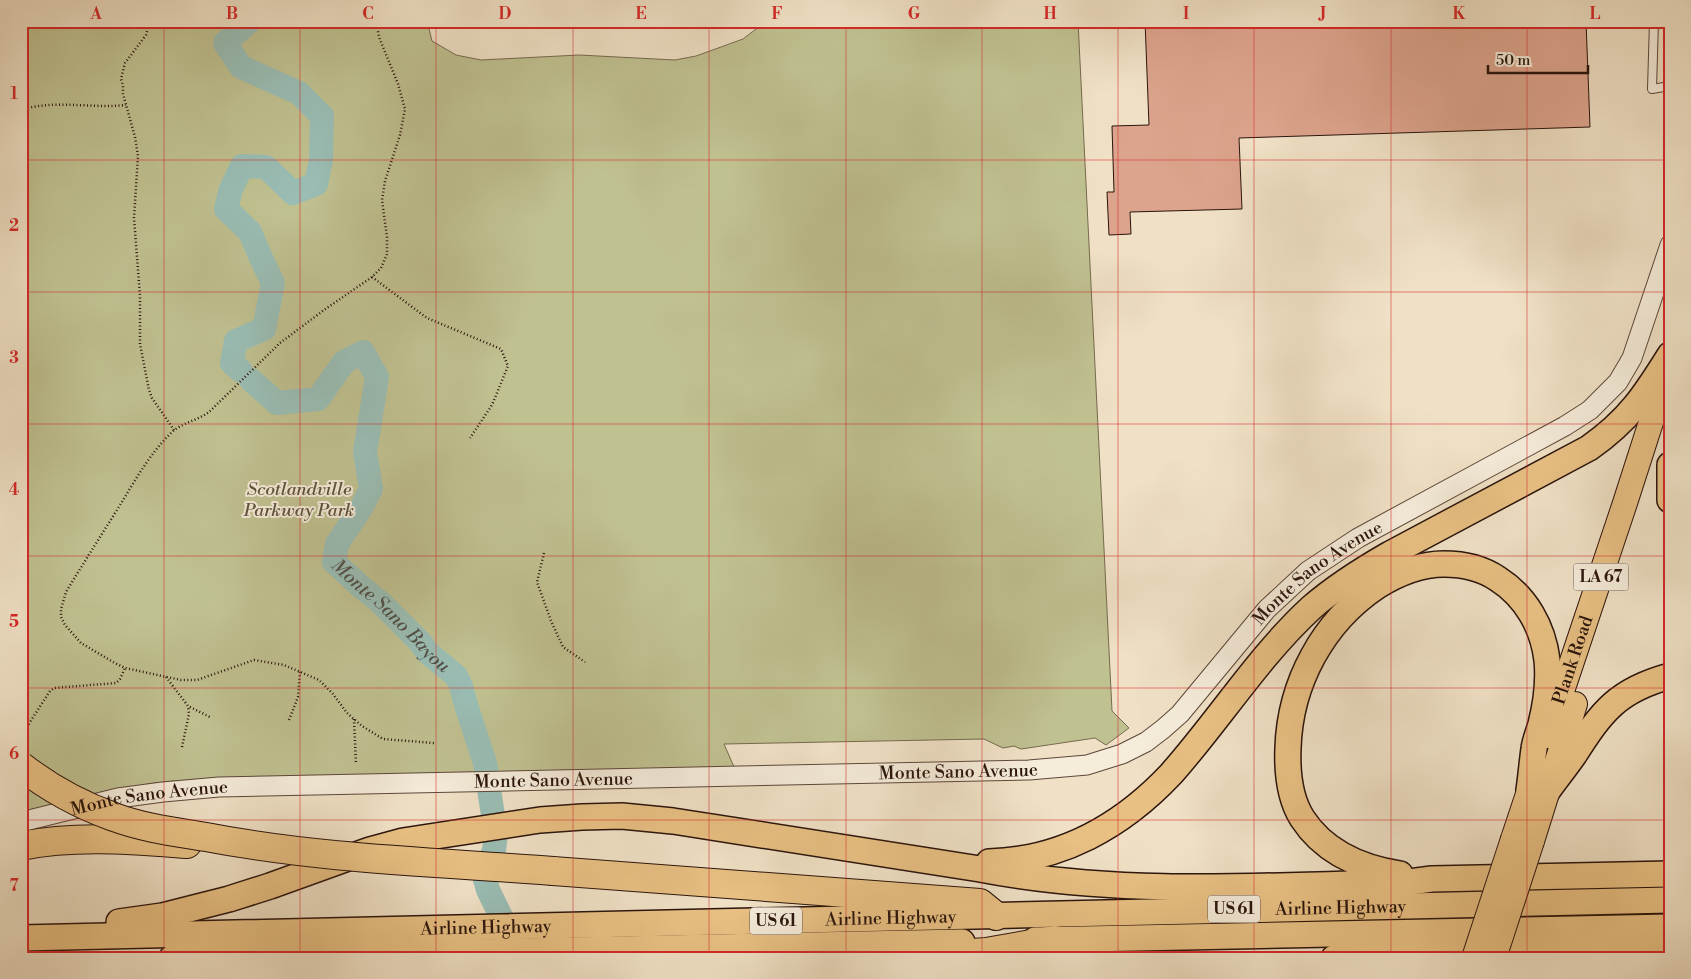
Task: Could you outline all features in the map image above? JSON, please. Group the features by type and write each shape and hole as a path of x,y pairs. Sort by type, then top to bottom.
{"highway":[{"path":"962,866 978,862 1023,859 1052,852 1108,828 1128,814 1153,793 1171,774 1280,640 1318,603 1350,579 1390,554 1590,448 1614,430 1630,414 1670,355"},
{"path":"1670,465 1670,500"},
{"path":"1432,879 1378,869 1342,856 1322,841 1308,826 1297,808 1289,779 1287,758 1290,725 1296,696 1305,672 1316,649 1332,627 1371,590 1396,575 1411,569 1432,564 1463,565 1486,572 1503,582 1519,596 1539,628 1545,647 1548,670 1543,711 1534,748 1538,792"},
{"path":"1538,792 1602,714 1614,703 1637,688 1670,676"},
{"path":"21,766 54,789 115,818 141,825 258,847"},
{"path":"54,937 73,926 135,920 203,906 270,886 370,850 403,841 540,820 603,816 673,820 1023,877 1066,882 1166,887 1670,874"},
{"path":"21,846 52,841 97,839 258,847 980,904 996,916"},
{"name":"Airline Highway","path":"21,938 1670,900"},
{"name":"Airline Highway","path":"172,958 1670,927"},
{"path":"904,958 986,952 1055,940"},
{"path":"1334,958 1618,955 1670,951"}],"main road":[{"name":"Plank Road","path":"1538,792 1670,363"},
{"name":"Plank Road","path":"1474,958 1522,840 1670,416"},
{"name":"Plank Road","path":"1494,958 1522,840"}],"street":[{"name":"Monte Sano Avenue","path":"21,822 118,798 219,787 1047,770 1088,765 1122,754 1146,742 1172,722 1188,706 1267,609 1314,566 1364,534 1565,426 1597,404 1618,382 1632,358 1670,245"}],"lane":[{"path":"1654,21 1652,89 1670,86"}],"path":[{"path":"150,21 146,35 125,63 121,79 138,156 134,218 140,296 140,344 152,398 174,430"},
{"path":"376,21 379,37 398,84 405,109 400,135 385,181 382,200 387,237 387,254 381,268 372,277 289,336 269,353 210,412 174,430 155,452 134,482 81,567 62,600 61,617 70,632 81,643 125,668 181,680 197,680 254,660 284,664 319,680 354,719 383,739 434,743"},
{"path":"21,110 50,105 110,107 126,105"},
{"path":"372,277 427,318 501,349 508,366 492,405 470,438"},
{"path":"544,553 538,582 550,621 563,647 585,662"},
{"path":"21,736 50,691 54,688 116,683 125,668"},
{"path":"290,720 298,697 300,670"},
{"path":"165,676 188,706 210,717"},
{"path":"182,747 189,714 188,706"},
{"path":"354,719 356,764"}],"green space":[{"name":"Scotlandville Parkway Park","path":"21,21 427,21 432,41 456,55 481,60 579,55 675,60 696,56 743,39 760,26 763,21 1078,21 1112,711 1129,728 1106,745 1095,738 1021,749 1014,746 1003,748 984,739 724,744 734,767 173,781 78,798 21,813"}],"building":[{"path":"1145,21 1586,21 1590,127 1239,138 1242,209 1130,212 1131,234 1109,235 1107,192 1114,192 1112,126 1149,125"}],"waterway":[{"name":"Monte Sano Bayou","path":"241,371 232,363 236,341 264,329 273,283 250,232 226,209 231,189 242,166 266,167 293,193 316,184 321,160 322,116 299,93 241,67 225,43 250,21"},
{"name":"Monte Sano Bayou","path":"251,380 277,403 318,399 344,362 363,352 377,377 365,452 371,489 337,544 334,562 380,602 421,643 427,652 456,676 461,686 485,763 496,835 494,850 484,876 488,890 514,943"}]}
